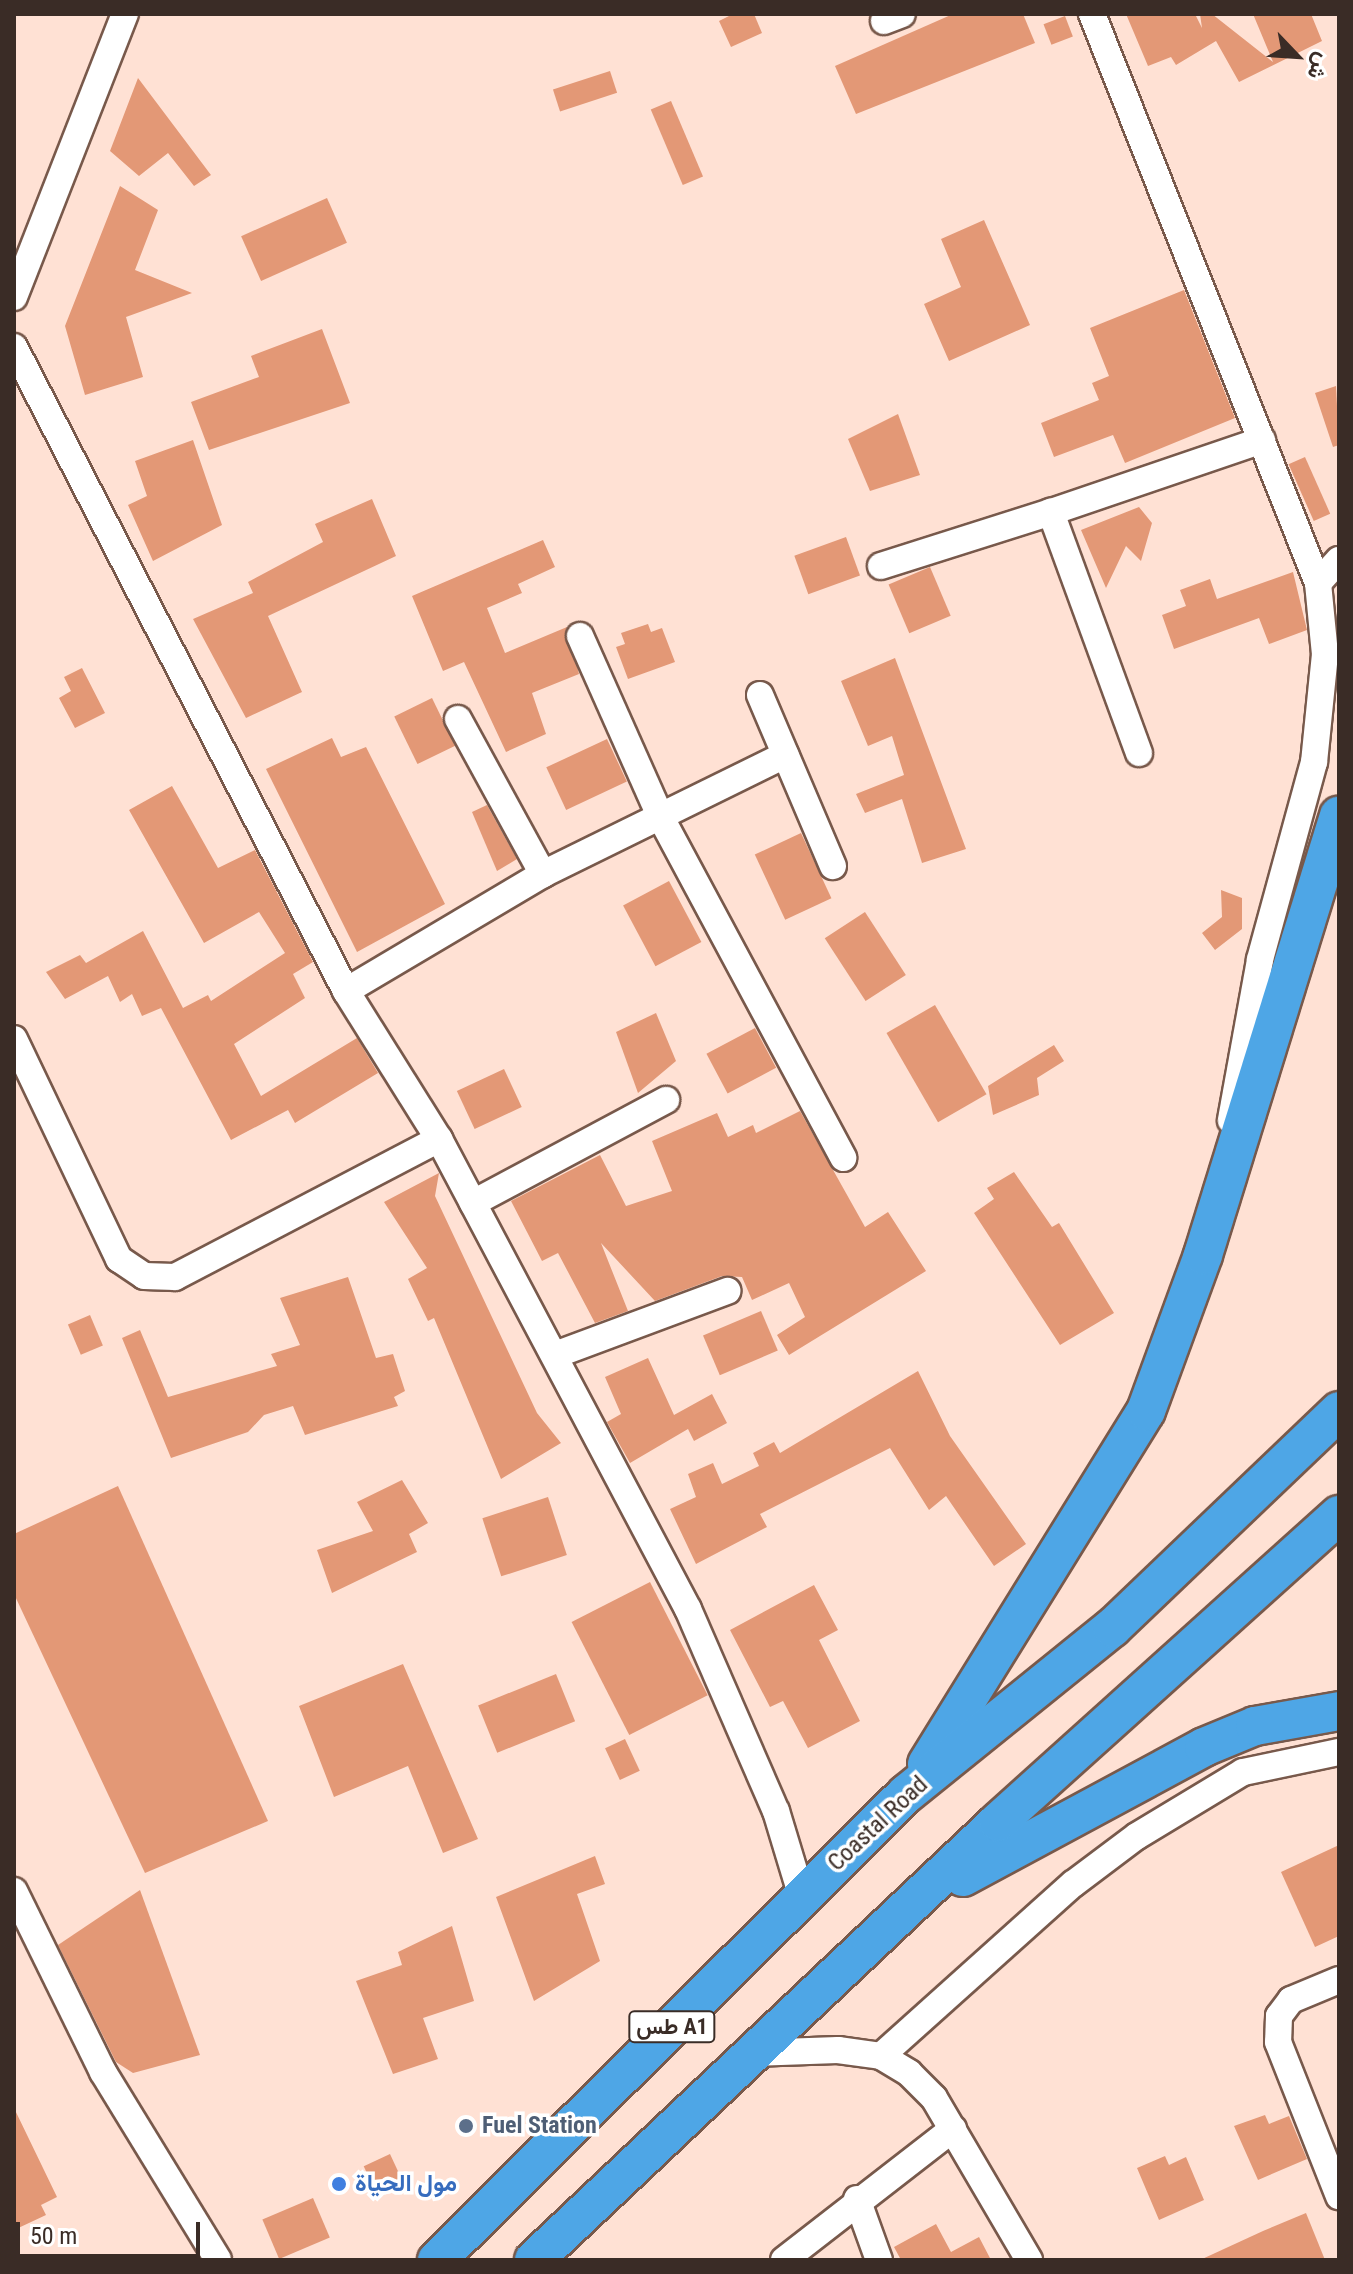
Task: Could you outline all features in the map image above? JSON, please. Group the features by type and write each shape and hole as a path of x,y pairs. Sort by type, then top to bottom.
{"highway":[{"path":"906,1794 1146,1411 1203,1255 1226,1167 1339,816"},
{"name":"Coastal Road","path":"437,2260 906,1794 1112,1628 1339,1411"},
{"name":"طس A1","path":"534,2260 752,2053 913,1908 998,1822 1339,1515"},
{"path":"913,1908 1132,1780 1255,1726 1339,1711"}],"street":[{"path":"14,297 125,14"},
{"path":"1092,14 1318,583 1325,654 1314,762 1260,960 1226,1167"},
{"path":"14,347 346,991 439,1139 688,1609 776,1811 802,1897"},
{"path":"881,566 1262,440"},
{"path":"1051,512 1139,753"},
{"path":"1318,583 1339,560"},
{"path":"580,636 660,816 843,1158"},
{"path":"760,695 833,866"},
{"path":"458,719 543,874"},
{"path":"346,991 543,874 785,755"},
{"path":"14,1039 119,1259 144,1276 175,1277 439,1139"},
{"path":"473,1203 666,1100"},
{"path":"555,1355 727,1291"},
{"path":"881,2056 1073,1884 1137,1836 1243,1772 1339,1752"},
{"path":"14,1891 103,2072 218,2260"},
{"path":"1339,1980 1291,2000 1279,2016 1278,2042 1339,2196"},
{"path":"752,2053 881,2056 925,2090 953,2129 1029,2260"},
{"path":"784,2260 857,2199 953,2129"},
{"path":"857,2199 879,2260"}],"building":[{"path":"733,14 754,14 762,33 731,47 719,21"},
{"path":"953,14 1023,14 1035,43 856,114 835,66"},
{"path":"1126,14 1195,14 1202,28 1200,14 1212,14 1273,62 1253,14 1311,14 1322,41 1239,82 1216,41 1176,65 1171,57 1148,66"},
{"path":"1065,16 1073,37 1051,45 1044,24"},
{"path":"610,71 617,93 560,111 553,90"},
{"path":"138,78 211,175 194,186 168,153 139,176 110,151"},
{"path":"671,101 703,176 683,185 651,110"},
{"path":"120,186 158,210 135,270 192,293 126,317 143,377 85,395 65,326"},
{"path":"327,198 347,243 261,281 241,236"},
{"path":"984,220 1030,325 949,361 924,304 961,287 941,239"},
{"path":"1184,290 1235,418 1125,463 1113,435 1054,457 1041,423 1099,400 1092,383 1109,376 1090,328"},
{"path":"322,329 350,403 209,450 191,402 259,377 251,356"},
{"path":"1336,386 1339,445 1333,447 1315,393"},
{"path":"898,414 920,475 870,491 848,439"},
{"path":"193,440 222,525 153,561 128,505 147,496 135,461"},
{"path":"1305,457 1330,514 1314,521 1289,464"},
{"path":"372,499 396,556 268,616 302,692 246,718 193,619 253,593 248,582 323,542 315,524"},
{"path":"1139,507 1152,523 1141,561 1126,546 1106,588 1081,530"},
{"path":"846,537 860,576 808,594 794,556"},
{"path":"543,540 555,567 518,584 522,593 487,608 505,653 567,627 579,674 532,693 546,734 506,752 464,662 443,671 412,596"},
{"path":"930,567 951,616 909,633 889,585"},
{"path":"1293,572 1307,630 1269,644 1259,618 1174,649 1162,615 1186,606 1180,590 1210,579 1217,599"},
{"path":"648,624 651,632 662,628 675,662 628,679 616,647 625,644 621,633"},
{"path":"895,658 966,849 922,863 902,799 865,813 856,794 904,775 892,736 868,746 841,681"},
{"path":"82,668 105,713 75,728 59,698 71,691 64,677"},
{"path":"432,698 455,746 417,764 394,716"},
{"path":"332,738 341,757 366,747 445,904 357,952 266,769"},
{"path":"607,739 627,782 566,810 546,767"},
{"path":"172,786 218,868 255,850 313,962 293,974 305,998 234,1044 261,1096 357,1038 378,1073 295,1123 288,1110 231,1140 161,1008 142,1016 132,994 120,1002 108,976 65,999 46,972 80,955 86,963 143,931 183,1008 208,995 211,1001 285,953 259,912 204,943 129,810"},
{"path":"487,805 517,859 497,871 472,812"},
{"path":"801,833 831,898 785,920 755,855"},
{"path":"669,881 701,942 655,966 623,905"},
{"path":"1221,890 1242,898 1242,929 1215,950 1202,933 1222,917"},
{"path":"865,912 906,975 866,1001 825,938"},
{"path":"935,1005 986,1094 938,1122 887,1033"},
{"path":"656,1013 676,1061 638,1093 616,1032"},
{"path":"755,1028 776,1068 728,1094 706,1054"},
{"path":"1054,1045 1064,1061 1037,1078 1039,1095 993,1115 988,1086"},
{"path":"504,1069 522,1107 475,1129 457,1091"},
{"path":"800,1111 865,1227 888,1212 926,1271 789,1355 777,1335 805,1317 789,1283 752,1300 742,1277 722,1276 655,1301 601,1243 628,1311 595,1323 558,1253 542,1261 511,1201 600,1155 626,1206 672,1191 652,1141 717,1113 728,1137 753,1125 756,1133"},
{"path":"1014,1172 1052,1227 1059,1223 1114,1313 1060,1345 974,1213 994,1199 987,1188"},
{"path":"439,1173 435,1196 537,1413 561,1443 501,1479 434,1318 428,1321 408,1279 427,1268 384,1202"},
{"path":"348,1277 376,1358 393,1354 405,1391 394,1397 398,1406 305,1435 293,1406 264,1415 248,1432 171,1458 122,1338 140,1330 168,1397 277,1366 271,1354 300,1345 280,1298"},
{"path":"761,1311 778,1351 720,1375 703,1336"},
{"path":"90,1315 103,1345 81,1355 68,1324"},
{"path":"648,1358 674,1415 712,1394 727,1423 694,1441 688,1429 630,1463 607,1422 621,1414 605,1377"},
{"path":"918,1371 950,1436 1026,1544 994,1566 946,1496 929,1510 890,1448 760,1514 767,1527 696,1564 670,1509 696,1497 688,1474 713,1463 722,1484 759,1466 753,1453 774,1442 780,1453"},
{"path":"402,1480 428,1523 409,1534 417,1552 332,1593 317,1550 373,1531 357,1502"},
{"path":"118,1486 268,1821 145,1873 14,1594 14,1534"},
{"path":"548,1497 567,1555 501,1576 482,1518"},
{"path":"650,1582 708,1695 629,1735 572,1622"},
{"path":"814,1585 838,1630 819,1640 860,1721 808,1748 783,1701 770,1707 730,1630"},
{"path":"403,1664 478,1839 443,1853 408,1766 334,1797 299,1706"},
{"path":"556,1674 575,1721 497,1753 478,1705"},
{"path":"625,1739 640,1771 620,1780 605,1748"},
{"path":"1339,1845 1339,1936 1315,1947 1281,1872"},
{"path":"595,1856 605,1884 577,1894 600,1961 534,2001 496,1897"},
{"path":"140,1890 200,2055 133,2073 116,2062 58,1945"},
{"path":"452,1926 474,2001 423,2018 438,2059 393,2074 356,1981 402,1965 398,1952"},
{"path":"14,2108 57,2197 41,2205 46,2215 14,2230"},
{"path":"1265,2115 1269,2124 1289,2116 1307,2159 1258,2180 1234,2126"},
{"path":"390,2154 404,2184 378,2196 364,2166"},
{"path":"1165,2156 1169,2165 1186,2157 1204,2200 1159,2220 1137,2168"},
{"path":"313,2198 330,2238 279,2259 262,2219"},
{"path":"1306,2213 1325,2260 1200,2260 1263,2231"},
{"path":"936,2224 951,2252 979,2237 991,2260 901,2260 894,2247"}],"place":[{"name":"Fuel Station","path":"466,2126"},
{"name":"مول الحياة","path":"339,2184"}]}
